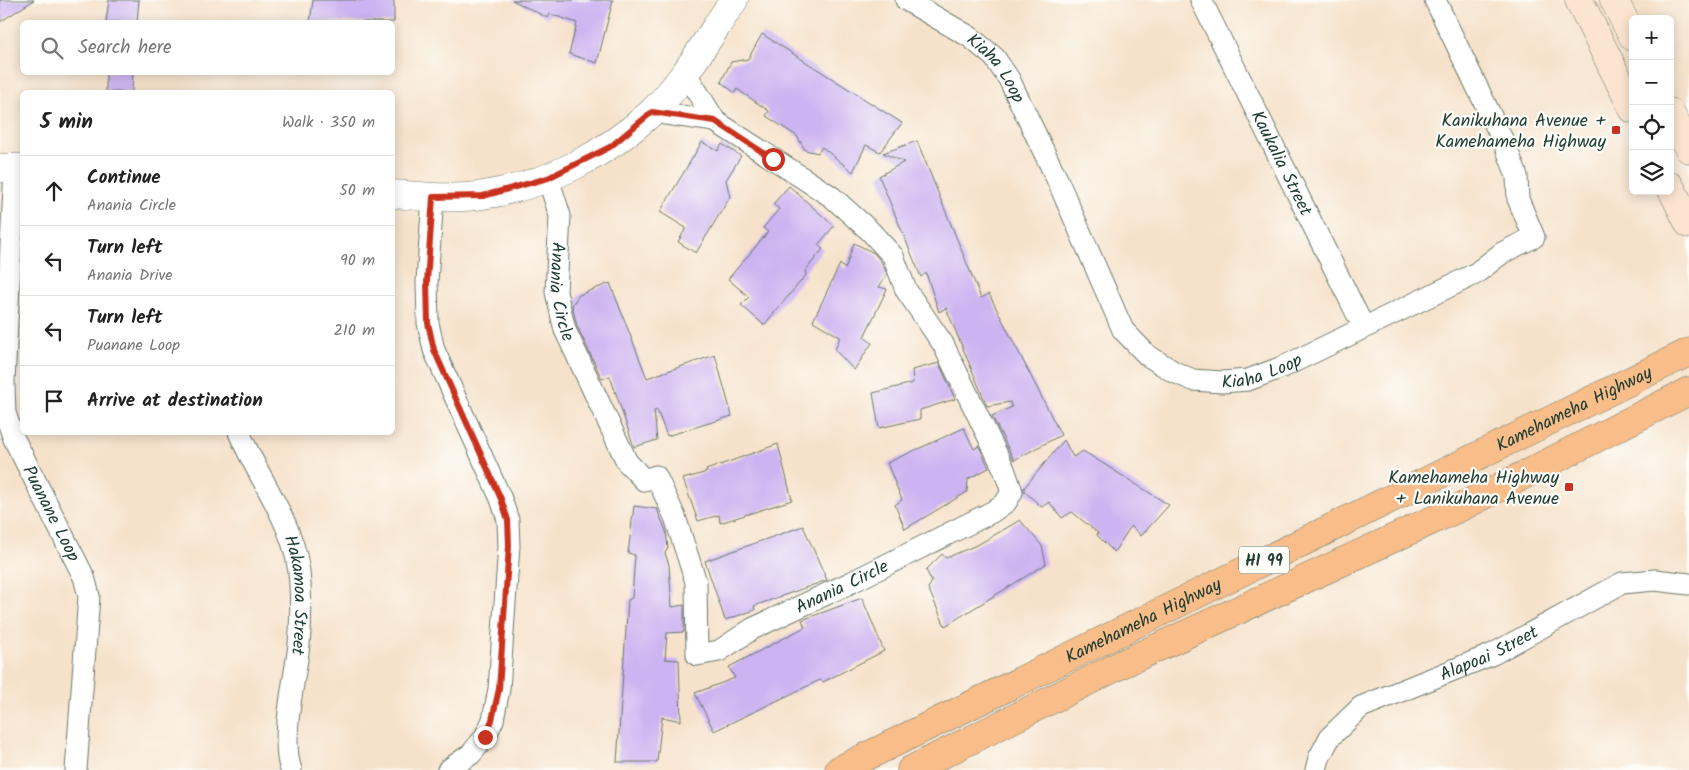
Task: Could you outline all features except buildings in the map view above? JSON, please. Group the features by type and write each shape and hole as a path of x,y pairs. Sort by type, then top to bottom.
{"main road":[{"path":"1579,0 1631,105"},
{"path":"1614,0 1629,29"},
{"path":"1674,120 1689,149"},
{"path":"1674,194 1689,224"},
{"path":"1376,505 1552,401 1676,342 1689,330"},
{"name":"Kamehameha Highway","path":"839,770 1689,352"},
{"name":"Kamehameha Highway","path":"910,770 1124,663 1463,506 1689,391"},
{"path":"1463,506 1651,429 1689,410"}],"street":[{"path":"395,194 433,197 483,196 548,178 610,147 652,112 685,72 734,0"},
{"name":"Kiaha Loop","path":"906,0 970,37 994,57 1009,79 1057,179 1123,330 1147,355 1174,372 1193,380 1222,382 1248,380 1285,366 1363,326 1475,274 1502,253 1534,237 1518,199 1517,176 1506,147 1435,0"},
{"name":"Kaukalia Street","path":"1201,0 1363,326"},
{"name":"Anania Circle","path":"685,72 715,121"},
{"name":"Anania Circle","path":"548,178 560,216 556,292 566,330 627,462 644,480 656,476 676,517 696,582 698,623 695,644 697,655 719,651 752,629 852,582 992,512 1006,502 1012,492 1004,469 943,344 906,290 893,256 870,231 832,197 715,121 652,112"},
{"name":"Puanane Loop","path":"13,168 4,314 5,412 14,439 84,577 89,596 76,770"},
{"path":"433,197 427,282 428,323 434,350 501,499 508,520 509,546 499,689 492,720 485,737 471,754 448,770"},
{"name":"Hakamoa Street","path":"241,435 278,506 296,552 300,582 299,642 288,735 288,762 291,770"},
{"name":"Alapoai Street","path":"1316,770 1319,758 1330,737 1361,707 1493,654 1622,583 1656,580 1689,584"}],"place":[{"name":"Kanikuhana Avenue + Kamehameha Highway","path":"1616,130"},
{"name":"Kamehameha Highway + Lanikuhana Avenue","path":"1569,487"}],"route":[{"path":"485,737 492,720 499,689 509,546 508,520 501,499 447,383 434,350 428,323 427,282 433,197 483,196 548,178 610,147 652,112 715,121 773,159"}]}
